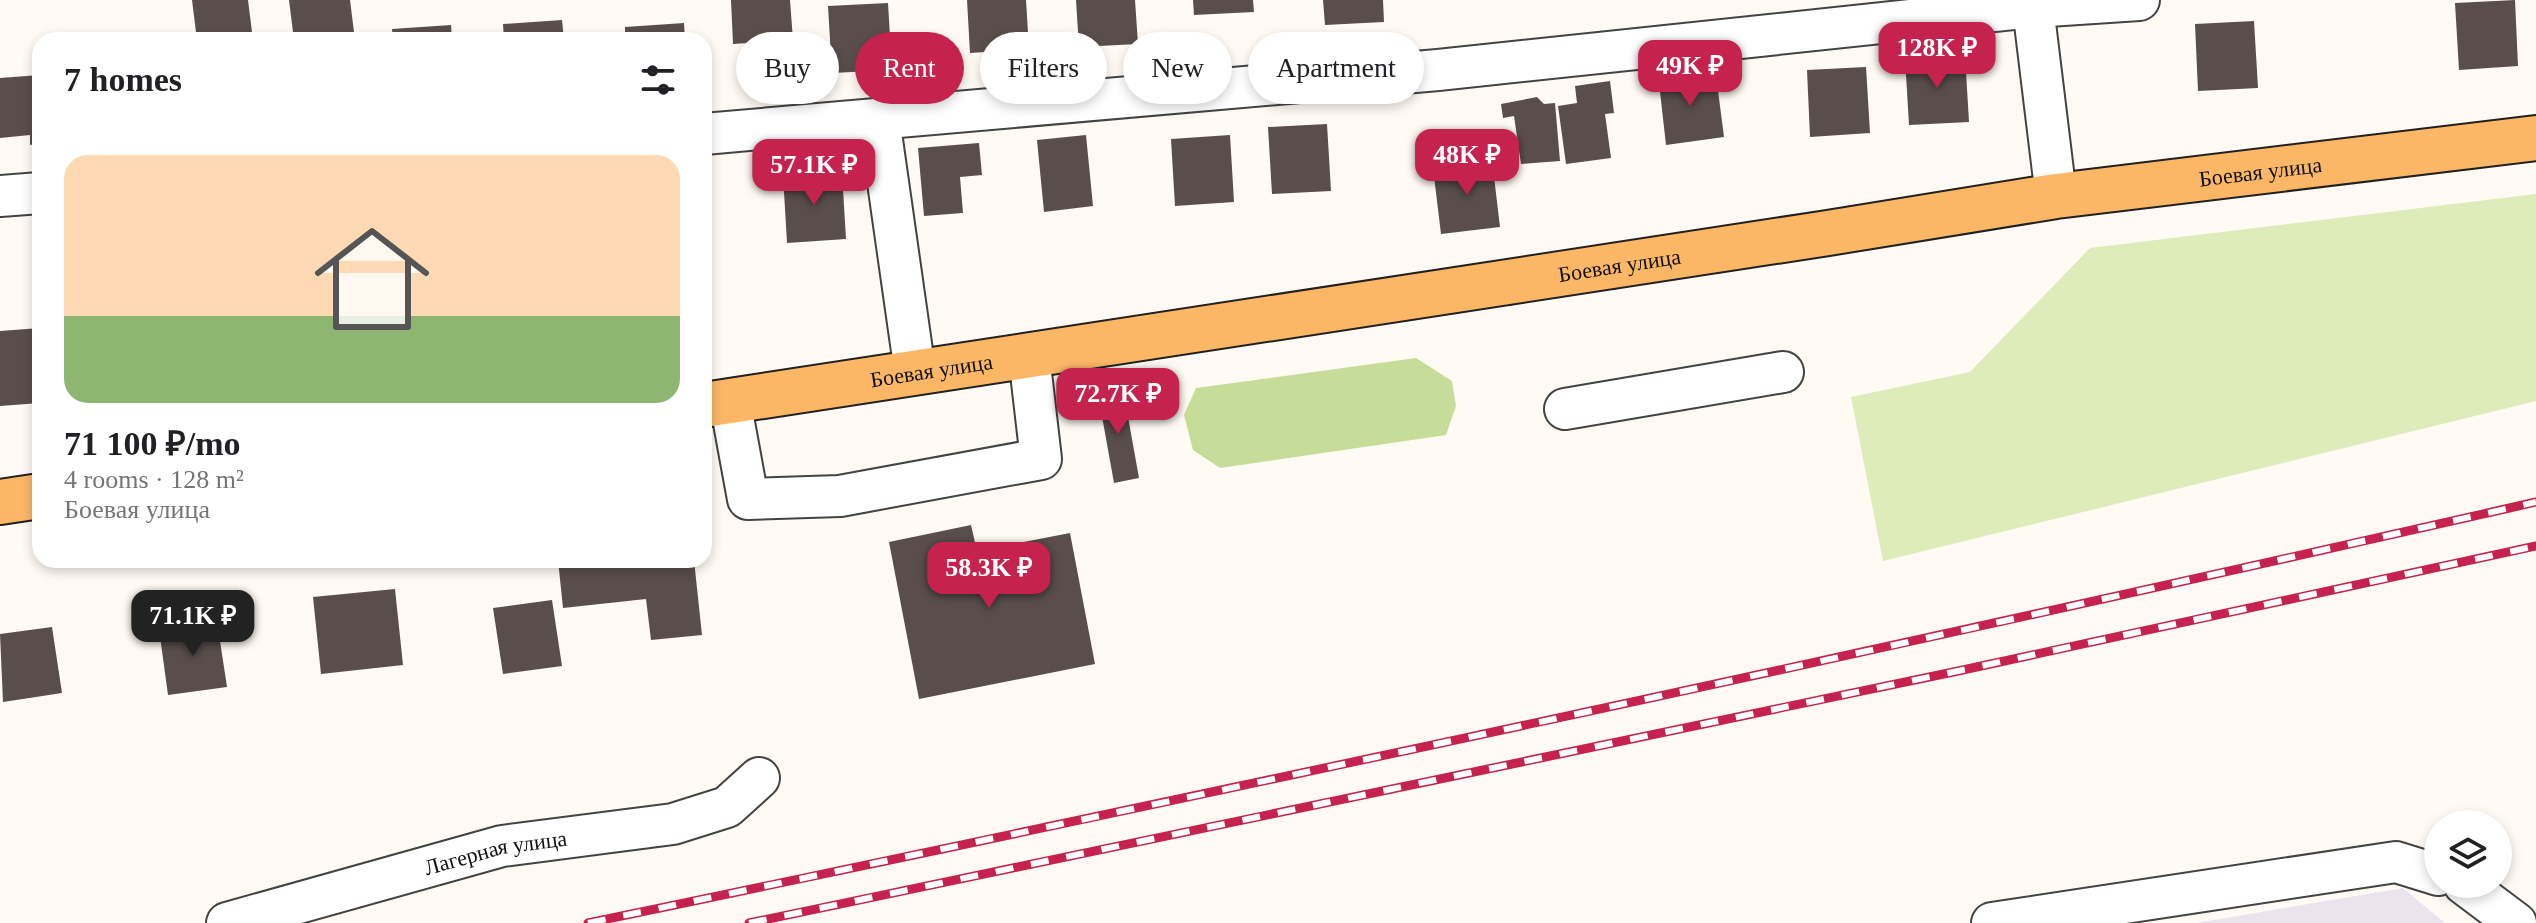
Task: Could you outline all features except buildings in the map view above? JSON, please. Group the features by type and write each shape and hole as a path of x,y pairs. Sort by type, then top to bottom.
{"main road":[{"name":"Боевая улица","path":"717,403 2056,196 2536,138"},
{"path":"0,502 32,497"}],"street":[{"path":"712,133 1438,70 2033,7 2139,0"},
{"path":"2033,7 2056,196"},
{"path":"879,119 915,372"},
{"path":"0,196 32,194"},
{"path":"717,403 748,499 840,496 1041,459 1029,356"},
{"path":"1565,409 1783,372"},
{"name":"Лагерная улица","path":"227,923 502,846 673,824 727,807 759,778"},
{"path":"1992,923 2396,862 2424,871"},
{"path":"2483,898 2516,923"}],"shaded area":[{"path":"2403,888 2445,923 2196,923"}],"green space":[{"path":"2536,194 2536,401 1883,561 1851,397 1970,372 2090,248"},
{"path":"1416,358 1452,381 1456,406 1446,435 1220,468 1193,450 1184,415 1196,388"}],"railway":[{"path":"588,923 1563,717 2536,502"},
{"path":"749,923 1958,671 2536,546"}]}
